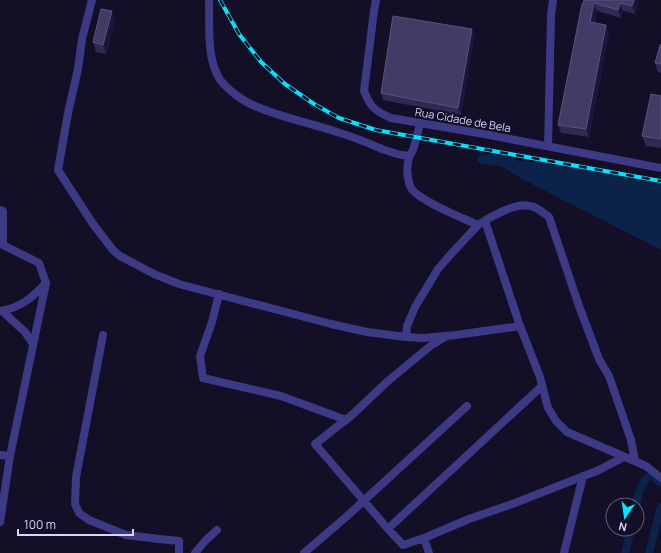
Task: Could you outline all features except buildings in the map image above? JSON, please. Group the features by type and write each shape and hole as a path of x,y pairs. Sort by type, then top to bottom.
{"street":[{"path":"92,0 82,39 78,69 68,113 58,170 93,224 113,250 120,256 154,274 179,284 367,332 424,338 520,326"},
{"path":"209,0 211,57 215,70 220,79 238,96 254,106 279,115 340,133 402,156 409,156"},
{"name":"Rua Cidade de Bela","path":"376,0 364,91 369,103 378,112 391,118 661,168"},
{"path":"548,146 551,16 553,0"},
{"path":"420,123 412,152 409,156 408,172 409,182 412,189 436,205 481,223 542,386 548,408 556,421 567,432 646,466 661,478"},
{"path":"406,337 407,326 415,307 438,269 455,249 481,223 511,208 520,206 530,205 540,210 549,217 579,306 599,359 609,376 631,440 635,461"},
{"path":"0,210 3,211 3,246 39,263 46,283 10,456 0,522"},
{"path":"1,311 19,306 34,295 46,283"},
{"path":"219,294 212,322 200,356 204,378 281,396 346,420"},
{"path":"1,311 25,332 33,344"},
{"path":"103,335 76,477 75,504 79,513 89,520 126,535 179,541 179,553"},
{"path":"449,335 433,344 417,357 388,381 352,415 315,444 403,545 599,470 624,457"},
{"path":"388,529 542,386"},
{"path":"304,553 364,501 467,406"},
{"path":"0,455 10,456"},
{"path":"564,553 583,476"},
{"path":"195,553 217,530"},
{"path":"424,538 429,553"}],"water":[{"path":"496,153 519,161 557,163 661,183 661,250 522,179 501,166 481,164 477,160 479,155"}],"waterway":[{"path":"638,497 642,484 648,477 652,475 661,483"},
{"path":"649,553 661,507"},
{"path":"625,553 629,537"}],"railway":[{"path":"220,0 239,34 261,62 285,84 314,104 339,118 376,130 661,181"}]}
